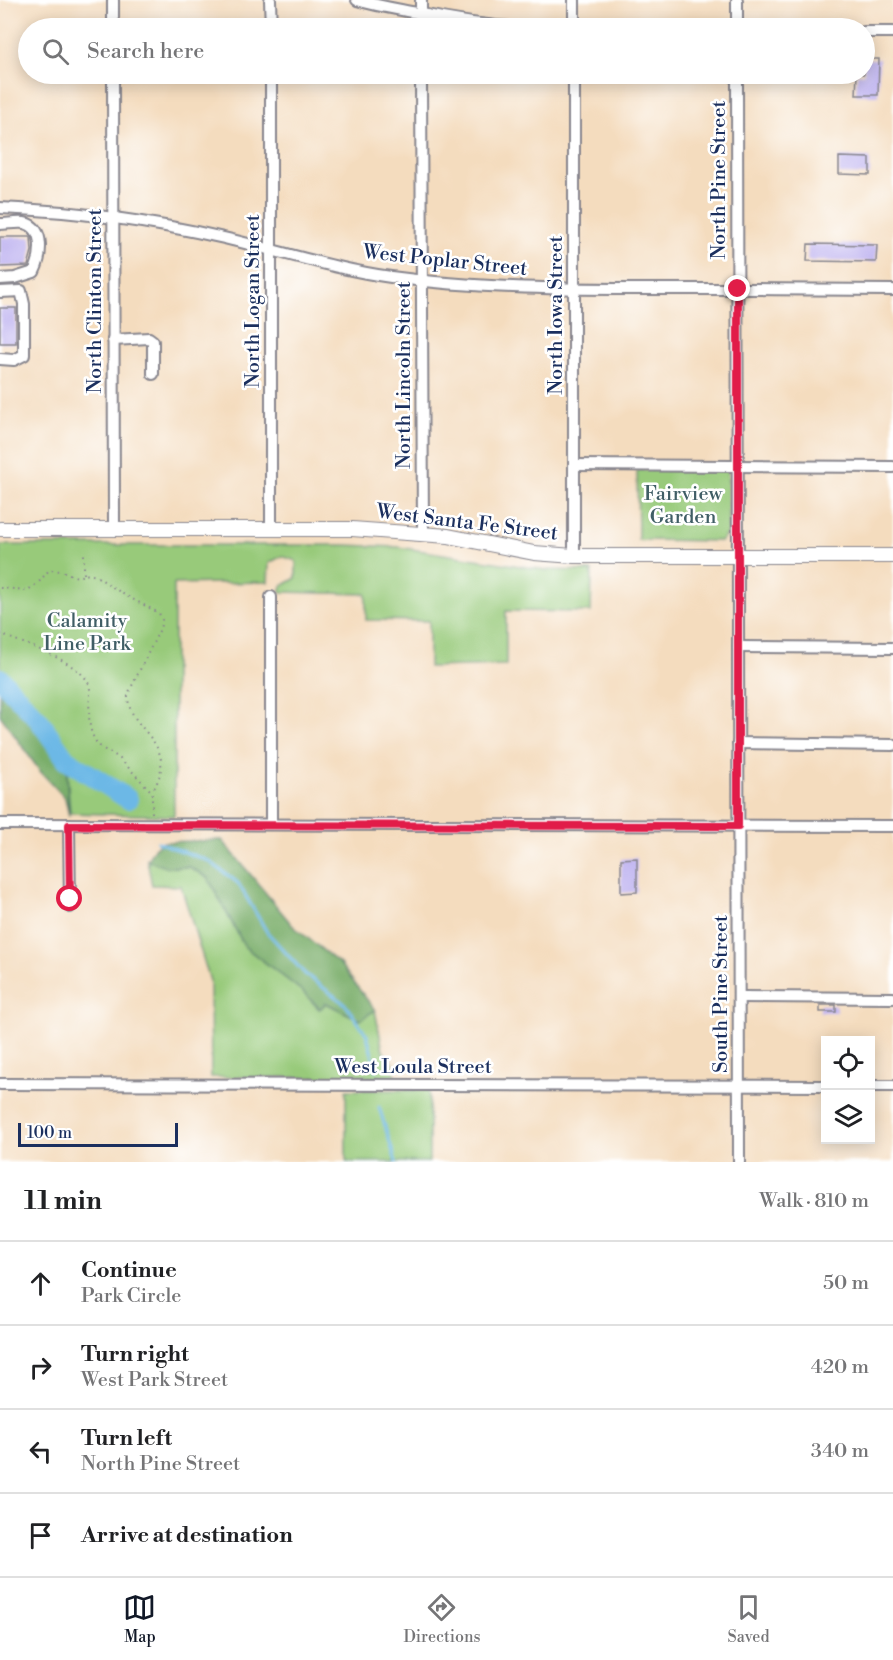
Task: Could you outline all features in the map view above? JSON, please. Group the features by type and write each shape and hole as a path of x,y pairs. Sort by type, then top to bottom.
{"main road":[{"name":"West Santa Fe Street","path":"0,529 352,529 423,533 534,553 574,556 738,558 893,556"}],"street":[{"path":"113,0 113,18"},
{"path":"270,0 270,18"},
{"path":"357,0 443,18"},
{"path":"421,0 421,18"},
{"path":"574,0 574,18"},
{"path":"737,0 737,18"},
{"path":"875,32 893,32"},
{"name":"North Clinton Street","path":"113,84 114,529"},
{"name":"North Logan Street","path":"271,84 271,528"},
{"name":"North Lincoln Street","path":"421,84 423,533"},
{"name":"North Iowa Street","path":"574,84 574,556"},
{"name":"North Pine Street","path":"737,84 738,826"},
{"name":"West Poplar Street","path":"0,208 112,218 183,230 355,270 421,280 492,286 575,289 893,290"},
{"path":"25,209 25,223"},
{"path":"0,224 25,223 34,228 41,242 39,261 34,272 15,278 0,279"},
{"path":"0,291 21,291 24,304 24,355 14,360 0,359"},
{"path":"113,340 149,338 153,341 153,374"},
{"path":"574,465 893,467"},
{"path":"271,597 271,824"},
{"path":"738,647 893,648"},
{"path":"738,743 893,745"},
{"path":"0,824 893,826"},
{"path":"69,825 70,907"},
{"name":"South Pine Street","path":"738,826 739,1162"},
{"path":"739,997 893,998"},
{"name":"West Loula Street","path":"0,1084 821,1086"},
{"path":"875,1086 893,1086"}],"path":[{"path":"84,550 84,574"},
{"path":"0,588 28,590 49,570 62,571 77,577 84,574 96,576 123,594 159,613 162,620 160,629 128,694 131,710 149,733 161,759 160,779 152,792 152,816"},
{"path":"0,634 60,658 87,679 90,688 90,725 94,740 102,748 118,757 152,792"}],"green space":[{"name":"Fairview Garden","path":"637,470 728,470 728,532 721,541 638,540"},
{"name":"Calamity Line Park","path":"0,545 398,547 546,570 592,571 591,612 506,611 506,665 429,667 429,621 366,620 366,594 280,592 282,586 296,578 296,561 282,556 269,563 268,582 174,584 174,816 70,813 66,759 39,720 0,678"},
{"path":"0,678 39,720 66,759 69,816 65,798 39,770 0,715"},
{"path":"222,840 293,926 340,964 375,1010 360,1020 326,1003 320,1009 302,991 245,947 208,878 190,867 166,867 147,860 155,847 164,842"},
{"path":"147,860 166,867 190,867 208,878 245,947 302,991 319,1009 326,1003 360,1020 375,1010 383,1051 394,1065 395,1078 211,1077 210,981 181,886 152,885"},
{"path":"346,1090 429,1090 429,1162 346,1162"}],"building":[{"path":"875,59 879,59 878,95 856,95 857,84 875,84"},
{"path":"839,157 870,158 870,175 839,174"},
{"path":"0,237 31,237 32,251 28,266 0,267"},
{"path":"808,244 877,245 876,262 807,261"},
{"path":"0,308 16,308 16,343 0,343"},
{"path":"637,858 637,892 621,893 621,859"},
{"path":"820,1005 836,1005 836,1012 820,1012"}],"waterway":[{"path":"0,678 39,720 66,759 128,799"},
{"path":"157,842 209,861 238,883 267,932 305,974 345,1004 367,1035 376,1070"},
{"path":"379,1107 396,1162"}],"route":[{"path":"70,899 69,825 738,826 738,289"}]}
